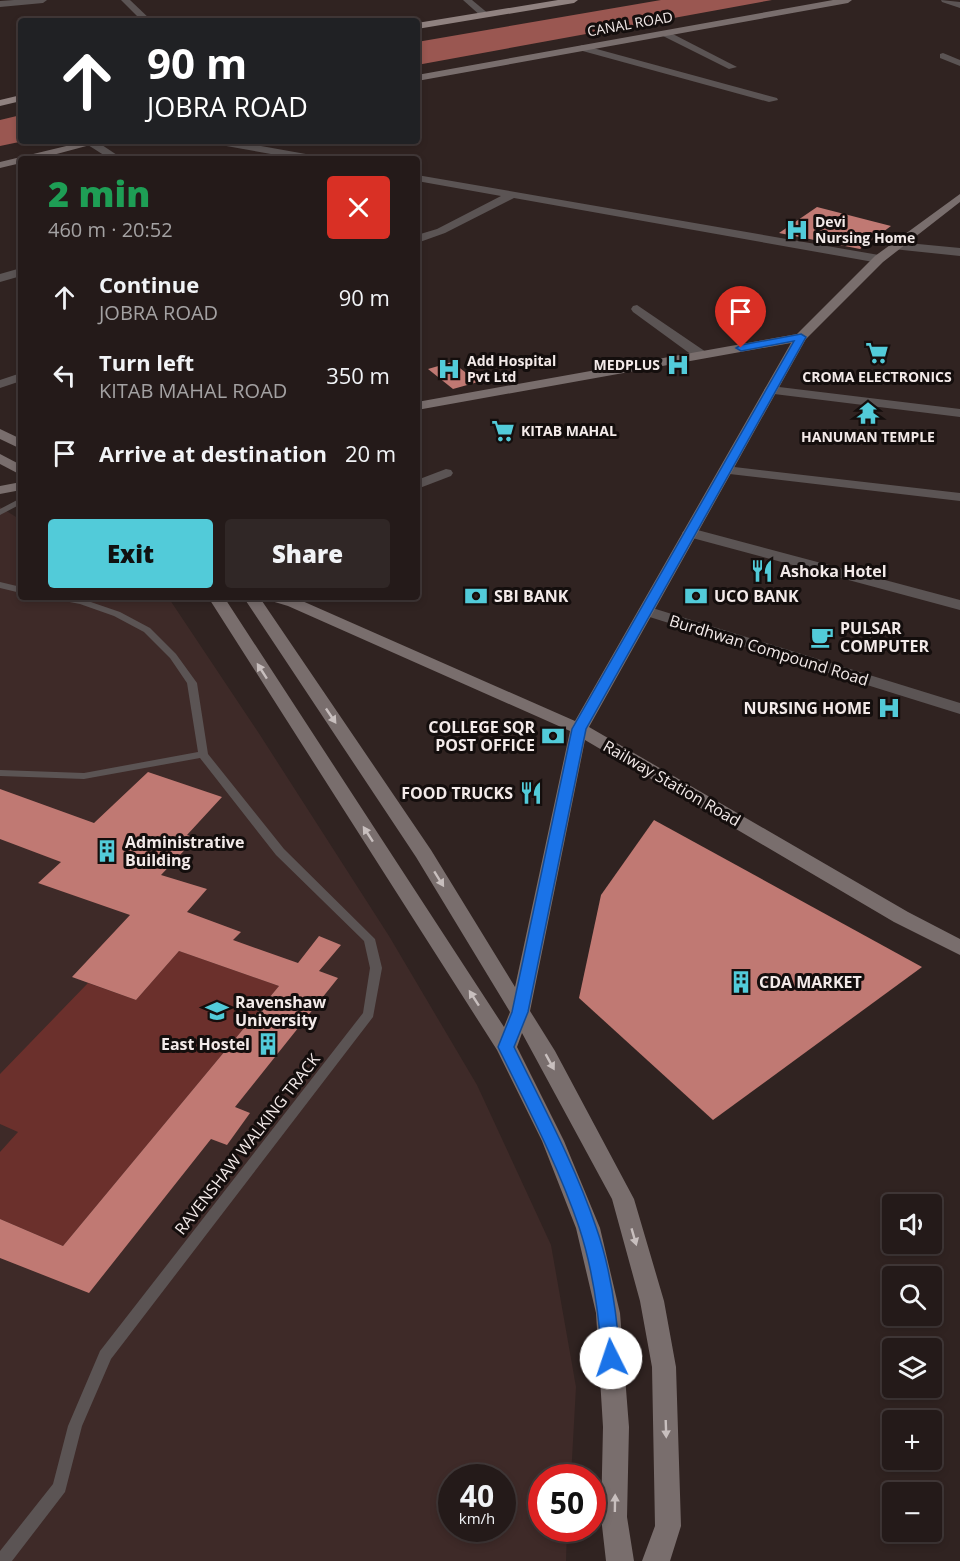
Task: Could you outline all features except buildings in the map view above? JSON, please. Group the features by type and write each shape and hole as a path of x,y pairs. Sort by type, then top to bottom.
{"main road":[{"path":"420,26 574,0"},
{"name":"CANAL ROAD","path":"420,77 848,0"},
{"path":"0,103 18,99"},
{"path":"36,156 87,144"},
{"path":"0,165 18,160"},
{"path":"506,1047 520,1012 579,729 801,337 879,259 960,197"},
{"path":"420,405 801,337"},
{"path":"0,433 18,443"},
{"path":"0,458 18,470"},
{"path":"0,477 18,473"},
{"path":"0,490 18,487"},
{"path":"218,600 506,1047 553,1141 588,1228 608,1313 616,1427 614,1517 620,1561"},
{"path":"254,600 424,855 520,1012 587,1129 623,1199 652,1301 664,1367 668,1526 657,1561"},
{"name":"Railway Station Road","path":"284,600 579,729 901,917 960,948"}],"street":[{"path":"0,4 42,0"},
{"path":"125,0 144,18"},
{"path":"467,0 485,15"},
{"path":"945,0 960,5"},
{"path":"664,33 732,67"},
{"path":"582,48 773,100"},
{"path":"943,56 960,63"},
{"path":"99,144 114,156"},
{"path":"232,144 300,156"},
{"path":"420,179 879,259"},
{"path":"420,238 441,231 510,196"},
{"path":"897,246 960,252"},
{"path":"0,278 18,273"},
{"path":"637,309 701,355"},
{"path":"0,384 18,378"},
{"path":"771,390 960,413"},
{"path":"726,470 960,496"},
{"path":"420,484 446,474"},
{"path":"690,533 960,606"},
{"name":"Burdhwan Compound Road","path":"646,611 957,703"}],"lane":[{"path":"0,512 18,503"},
{"path":"0,585 18,589"},
{"name":"RAVENSHAW WALKING TRACK","path":"2,1561 60,1487 75,1426 105,1355 369,1014 376,968 369,939 280,852 203,754 196,726 192,683 173,656 147,630 87,600"},
{"path":"0,773 84,776 203,754"}],"shaded area":[{"path":"661,0 772,0 420,64 420,41"},
{"path":"18,116 18,142 0,146 0,120"},
{"name":"Ravenshaw University","path":"0,507 18,518 18,600 170,600 389,936 477,1085 551,1245 576,1387 572,1464 528,1464 528,1542 567,1542 566,1561 0,1561"},
{"path":"179,951 279,986 63,1246 0,1219 0,1152 18,1132 0,1124 0,1074 88,983 136,1000"}],"place":[{"name":"Devi Nursing Home","path":"797,230"},
{"name":"CROMA ELECTRONICS","path":"877,353"},
{"name":"MEDPLUS","path":"678,365"},
{"name":"Add Hospital Pvt Ltd","path":"449,369"},
{"name":"HANUMAN TEMPLE","path":"868,413"},
{"name":"KITAB MAHAL","path":"503,431"},
{"name":"Ashoka Hotel","path":"762,571"},
{"name":"SBI BANK","path":"476,596"},
{"name":"UCO BANK","path":"696,596"},
{"name":"PULSAR COMPUTER","path":"822,637"},
{"name":"NURSING HOME","path":"889,708"},
{"name":"COLLEGE SQR POST OFFICE","path":"553,736"},
{"name":"FOOD TRUCKS","path":"531,793"},
{"name":"Administrative Building","path":"107,851"},
{"name":"CDA MARKET","path":"741,982"},
{"name":"Ravenshaw University","path":"217,1011"},
{"name":"East Hostel","path":"268,1044"}],"route":[{"path":"611,1358 608,1313 588,1228 553,1141 506,1047 520,1012 579,729 801,337 741,348"}]}
